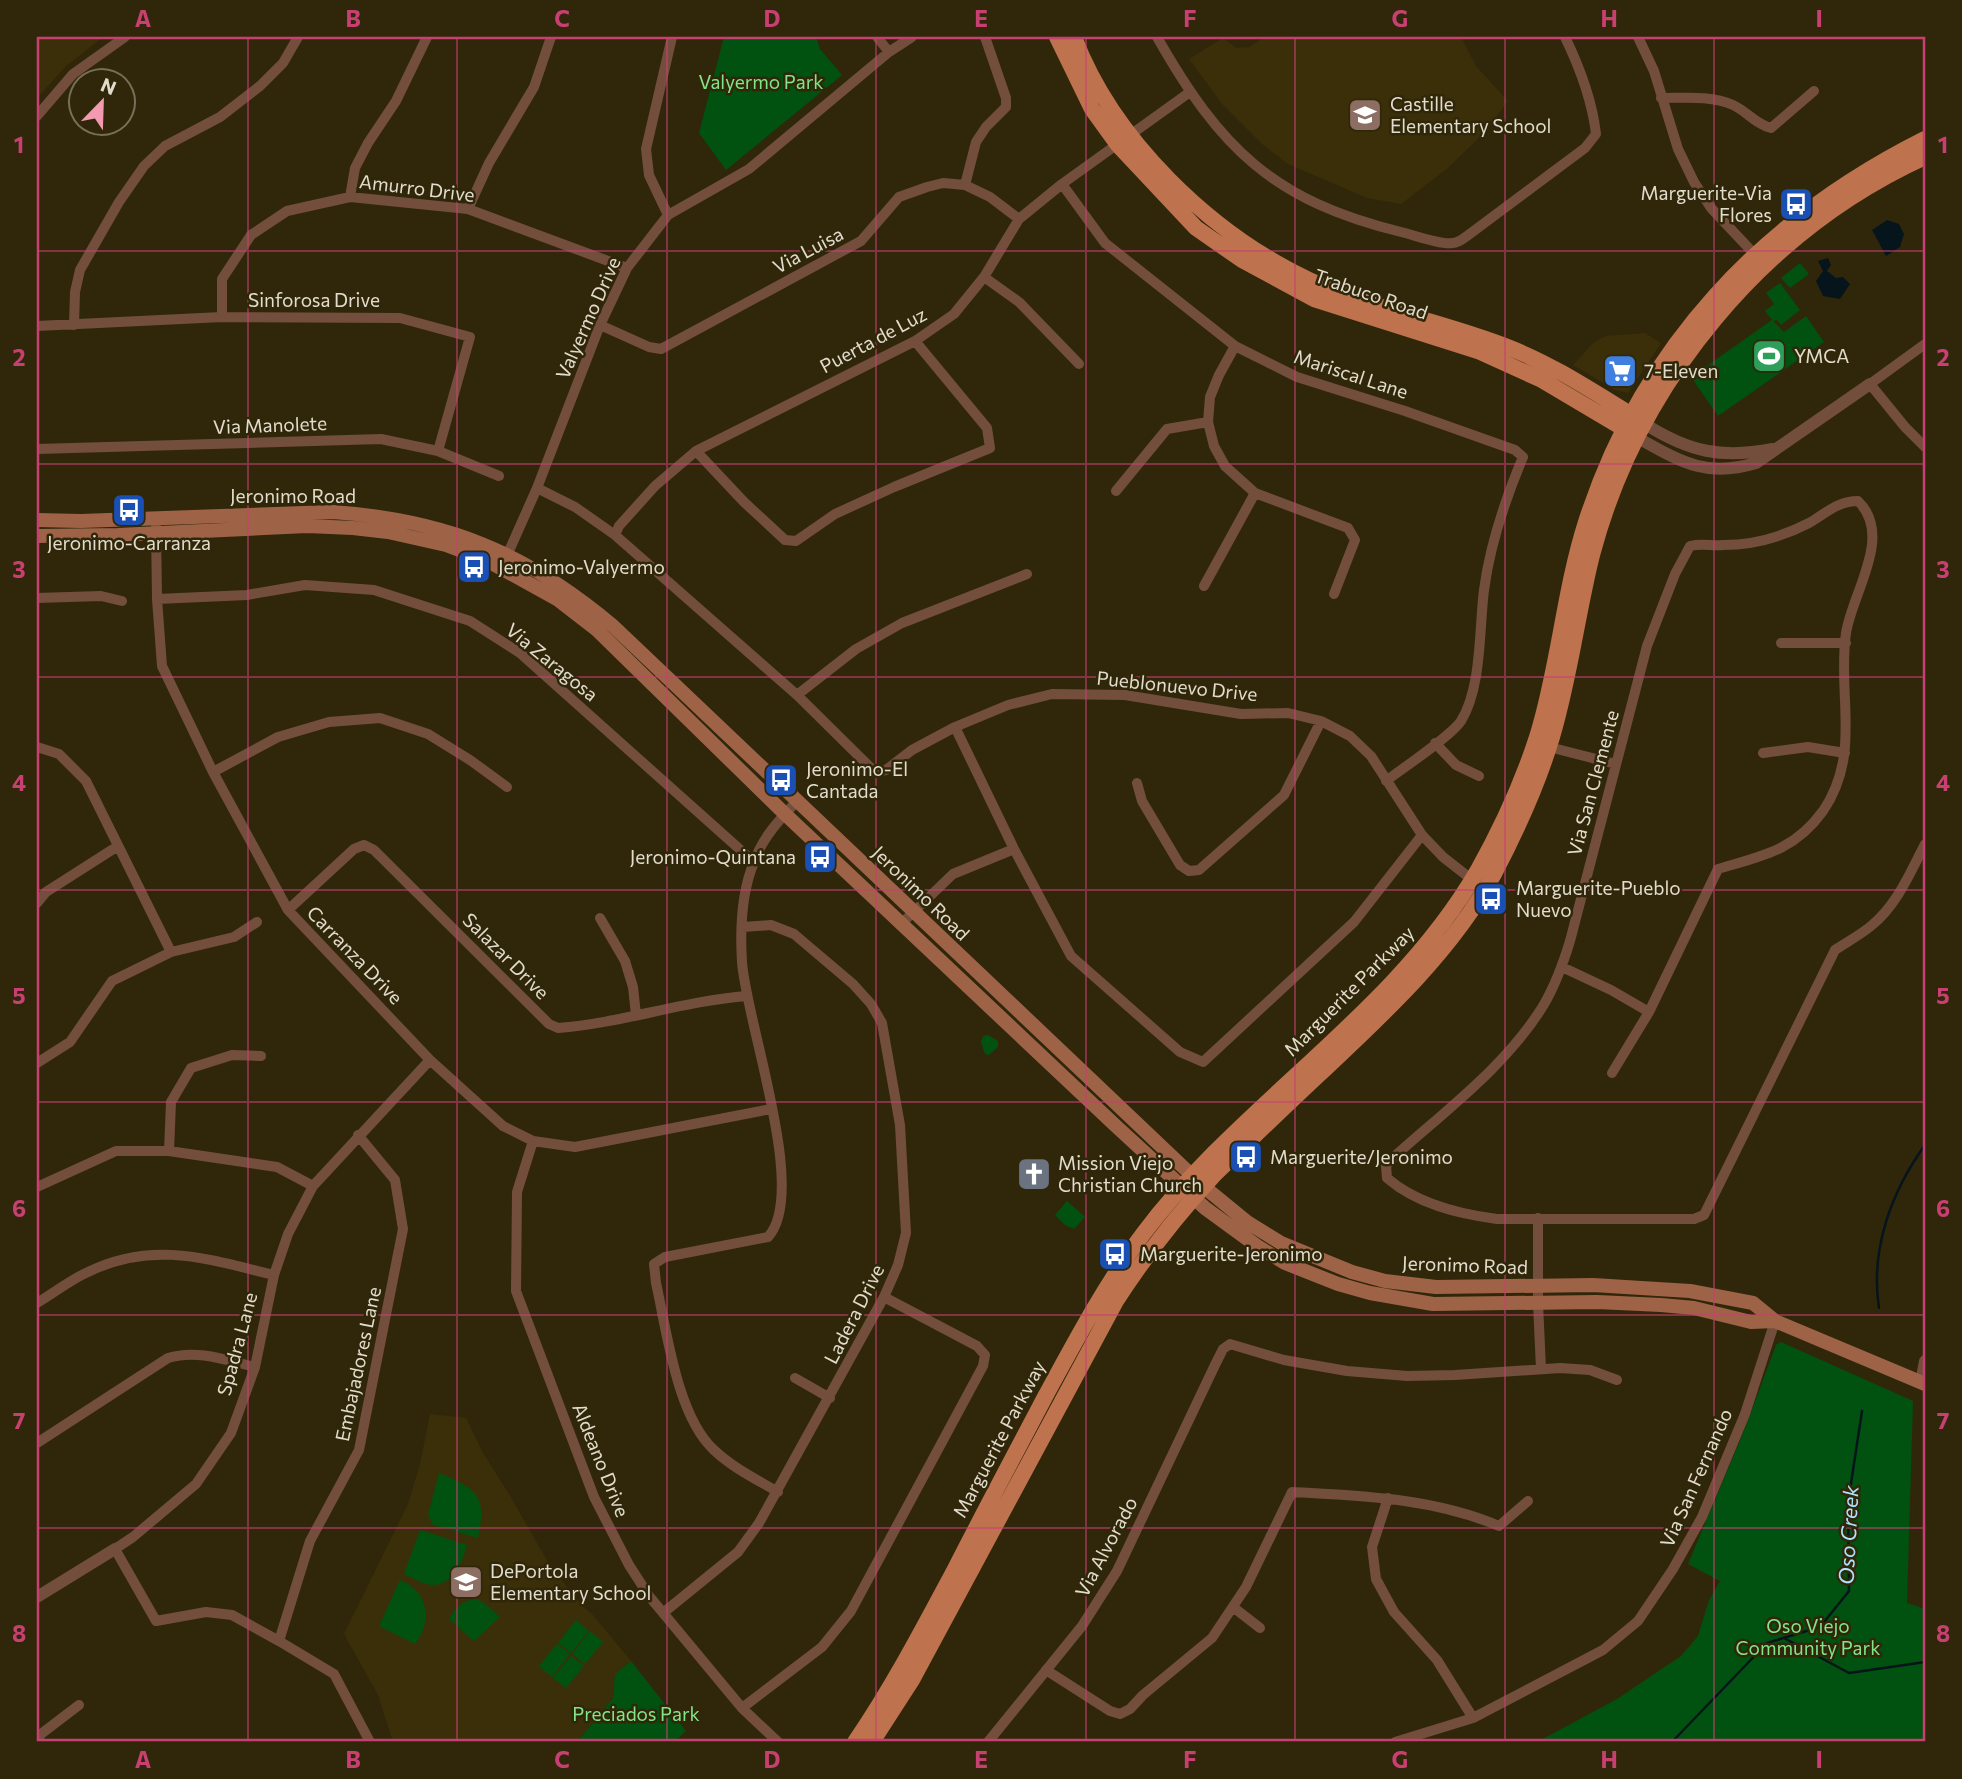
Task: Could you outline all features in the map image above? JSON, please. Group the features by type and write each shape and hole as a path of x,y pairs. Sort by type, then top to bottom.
{"main road":[{"name":"Trabuco Road","path":"1057,37 1092,109 1192,203 1242,242 1297,274 1363,301 1480,344 1544,363 1635,427"},
{"name":"Trabuco Road","path":"1074,37 1124,140"},
{"name":"Marguerite Parkway","path":"855,1742 892,1684 1095,1306 1146,1230 1426,970 1465,918 1501,827 1542,746 1546,704 1586,521 1607,468 1705,331 1759,260 1797,218 1840,186 1925,139"},
{"name":"Marguerite Parkway","path":"1759,260 1848,199 1925,157"},
{"name":"Jeronimo Road","path":"37,520 333,512 373,515 442,529 578,596 612,625 912,912 1193,1187 1281,1242 1352,1272 1385,1281 1436,1287 1593,1285 1690,1291 1753,1303 1775,1321 1924,1380"},
{"name":"Jeronimo Road","path":"37,536 307,526 353,527 388,532 505,561 597,630 901,924 1257,1246 1285,1263 1338,1284 1370,1293 1433,1304 1661,1305 1694,1308 1751,1322 1775,1321"},
{"name":"Marguerite Parkway","path":"873,1742 912,1680 1116,1301 1193,1187"}],"street":[{"path":"37,116 74,74 125,37"},
{"path":"74,326 75,292 80,270 144,166 165,146 220,117 260,86 283,63 298,37"},
{"path":"350,197 355,169 368,143 396,100 427,37"},
{"path":"468,209 489,163 534,87 551,37"},
{"path":"668,215 649,175 646,149 672,37"},
{"path":"877,37 889,52"},
{"name":"Valyermo Drive","path":"505,561 537,488 600,325 627,268 668,215 749,169 889,52 912,37"},
{"path":"985,37 1006,98 1006,107 980,134 973,149 965,185 990,197 1019,219"},
{"path":"1157,37 1190,92 1228,141 1262,172 1305,200 1373,225 1451,244 1467,236 1585,148 1596,134 1594,113 1581,70 1565,37"},
{"path":"1638,37 1654,71 1678,149 1694,181 1711,208 1759,260"},
{"name":"Puerta de Luz","path":"615,535 619,526 655,486 696,451 915,341 954,314 984,277 1019,219 1062,184 1190,92"},
{"path":"1661,99 1694,98 1732,105 1758,125 1770,128 1814,92"},
{"name":"Via Luisa","path":"600,325 649,347 661,349 861,241 899,197 943,183 965,185"},
{"name":"Mariscal Lane","path":"1062,184 1105,243 1235,346 1297,377 1405,411 1515,450 1523,457 1495,534 1484,588 1474,685 1468,708 1459,724 1436,743"},
{"name":"Amurro Drive","path":"222,317 222,279 251,235 288,211 350,197 468,209 627,268"},
{"path":"984,277 1019,302 1079,364"},
{"name":"Sinforosa Drive","path":"37,326 222,317 400,318 470,337 438,451"},
{"path":"696,451 744,502 785,540 796,541 835,514 990,448 987,428 915,341"},
{"path":"1635,427 1676,459 1713,470 1737,469 1756,463 1925,344"},
{"path":"1235,346 1210,397 1208,422 1214,446 1226,466 1255,493 1348,528 1355,540 1334,594"},
{"path":"1870,384 1925,447"},
{"path":"1116,491 1167,429 1208,422"},
{"name":"Via Manolete","path":"37,449 381,439 438,451 499,476"},
{"name":"Pueblonuevo Drive","path":"537,488 575,507 615,535 797,695 875,772 886,770 912,750 955,727 1008,705 1052,694 1125,695 1241,714 1288,713 1321,721 1350,736 1371,756 1422,835 1443,857 1478,884"},
{"path":"1204,586 1255,493"},
{"name":"Via San Clemente","path":"1538,1219 1497,1219 1466,1215 1409,1194 1387,1178 1386,1167 1492,1068 1525,1032 1542,1007 1562,967 1647,646 1675,575 1690,546 1703,543 1721,545 1758,542 1808,523 1845,501 1858,501 1866,509 1871,524 1871,553 1849,620 1846,643"},
{"name":"Carranza Drive","path":"156,518 157,599 162,666 213,772 288,910 430,1060 503,1126 533,1141 575,1147 771,1109"},
{"path":"797,695 856,649 902,623 1027,574"},
{"name":"Via Zaragosa","path":"157,599 247,595 305,585 374,590 470,621 520,653 754,862"},
{"path":"37,598 101,596 122,601"},
{"path":"1612,1073 1649,1012 1718,869 1781,850 1797,839 1823,810 1833,793 1845,753 1846,643 1781,643"},
{"path":"213,772 278,737 329,722 380,718 428,734 507,787"},
{"path":"1136,783 1142,802 1180,865 1189,871 1199,870 1284,795 1321,721"},
{"path":"955,727 1014,849 1071,956 1180,1052 1203,1062 1354,922 1422,835"},
{"path":"1386,781 1436,743 1456,765 1479,776"},
{"path":"1542,746 1616,764"},
{"path":"37,747 59,754 86,781 171,952"},
{"path":"1763,753 1808,747 1845,753"},
{"path":"778,1492 730,1463 713,1449 694,1426 684,1403 654,1264 665,1257 768,1237 775,1229 780,1199 780,1141 747,996 742,961 743,927 746,893 754,862 766,838 797,802"},
{"path":"1617,1380 1590,1370 1541,1369 1538,1219 1693,1219 1704,1215 1835,950 1871,926 1884,913 1899,894 1925,844"},
{"name":"Salazar Drive","path":"288,910 354,849 364,845 374,850 549,1024 558,1028 710,999 747,996"},
{"path":"37,903 41,888 118,846"},
{"path":"901,924 953,874 1014,849"},
{"path":"600,918 625,961 633,987 636,1015"},
{"path":"37,1063 70,1042 112,981 171,952 234,937 257,922"},
{"name":"Ladera Drive","path":"663,1613 738,1552 778,1492 884,1297 898,1265 906,1233 901,1125 882,1023 871,1004 853,984 794,934 771,925 743,927"},
{"path":"1562,967 1649,1012"},
{"path":"169,1151 171,1102 191,1068 232,1055 261,1056"},
{"name":"Spadra Lane","path":"37,1597 133,1537 196,1484 231,1433 255,1367 274,1275 288,1234 313,1186 430,1060"},
{"name":"Embajadores Lane","path":"279,1641 310,1541 359,1450 403,1229 395,1180 358,1135"},
{"name":"Aldeano Drive","path":"533,1141 517,1192 516,1290 594,1497 629,1565 649,1596 742,1708 774,1741"},
{"path":"37,1187 116,1151 169,1151 277,1167 313,1186"},
{"path":"37,1303 88,1272 132,1255 163,1253 201,1257 274,1275"},
{"path":"742,1708 822,1647 851,1611 984,1366 985,1355 977,1346 884,1297"},
{"name":"Via San Fernando","path":"1395,1742 1473,1718 1603,1650 1638,1620 1673,1569 1702,1517 1745,1414 1775,1321"},
{"name":"Via Alvorado","path":"988,1742 1082,1626 1117,1572 1223,1349 1230,1344 1284,1360 1347,1371 1395,1375 1455,1375 1541,1369"},
{"path":"37,1443 167,1358 181,1354 198,1354 255,1367"},
{"path":"1924,1380 1925,1361"},
{"path":"795,1378 830,1398"},
{"path":"1046,1670 1110,1711 1120,1714 1130,1709 1212,1637 1246,1587 1292,1492 1388,1497 1450,1508 1499,1526 1528,1502"},
{"path":"1388,1497 1372,1547 1376,1579 1394,1612 1437,1660 1473,1718"},
{"path":"115,1549 156,1621 206,1612 232,1615 334,1674 367,1741"},
{"path":"1233,1607 1260,1628"},
{"path":"37,1742 41,1734 79,1705"}],"shaded area":[{"path":"37,37 103,37 66,66 37,98"},
{"name":"Castille Elementary School","path":"1265,37 1461,37 1476,66 1508,101 1485,132 1448,168 1401,204 1367,198 1288,164 1262,144 1222,104 1189,59 1223,38 1236,48 1249,47"},
{"path":"1887,220 1899,224 1904,234 1900,247 1886,256 1872,230"},
{"path":"1828,258 1831,265 1827,271 1836,278 1843,277 1850,284 1840,299 1823,296 1816,281 1823,271 1818,261"},
{"path":"1645,333 1661,343 1628,393 1615,390 1573,365 1593,343 1606,336"},
{"name":"DePortola Elementary School","path":"430,1414 466,1418 483,1453 549,1564 631,1661 615,1674 613,1698 577,1742 393,1742 378,1695 344,1634 408,1504 420,1464"}],"green space":[{"name":"Valyermo Park","path":"724,37 816,37 820,49 842,75 726,170 699,133"},
{"path":"1800,263 1809,274 1790,288 1781,278"},
{"path":"1780,283 1800,310 1781,325 1777,320 1773,321 1784,332 1806,316 1824,342 1718,416 1691,377 1772,320 1765,311 1774,304 1766,293"},
{"path":"988,1035 998,1041 998,1047 989,1055 985,1054 981,1042 983,1036"},
{"path":"1067,1201 1085,1217 1074,1229 1065,1225 1055,1215"},
{"name":"Oso Viejo Community Park","path":"1781,1342 1913,1401 1907,1603 1925,1609 1925,1742 1537,1742 1617,1699 1681,1656 1698,1636 1709,1600 1720,1581 1688,1564 1746,1426 1776,1345"},
{"path":"439,1473 463,1484 477,1496 481,1512 478,1538 433,1525 428,1515"},
{"path":"420,1530 467,1545 456,1571 439,1584 431,1585 404,1574"},
{"path":"400,1580 417,1591 425,1607 424,1625 415,1644 379,1626"},
{"path":"475,1599 483,1602 500,1617 474,1641 449,1619 459,1605"},
{"path":"576,1620 589,1631 571,1653 558,1643"},
{"path":"590,1631 603,1642 585,1664 572,1654"},
{"path":"557,1644 570,1654 552,1677 539,1666"},
{"path":"571,1656 584,1666 566,1688 553,1678"},
{"name":"Preciados Park","path":"631,1661 686,1731 674,1742 577,1742 613,1698 615,1674"}],"waterway":[{"name":"Oso Creek","path":"1879,1308 1878,1265 1886,1222 1902,1182 1925,1145"},
{"name":"Oso Creek","path":"1672,1742 1767,1643 1820,1627 1849,1591 1848,1503 1862,1411"},
{"path":"1784,1638 1849,1673 1925,1662"}],"place":[{"name":"Castille Elementary School","path":"1365,115"},
{"name":"Marguerite-Via Flores","path":"1796,204"},
{"name":"YMCA","path":"1769,356"},
{"name":"7-Eleven","path":"1620,371"},
{"name":"Jeronimo-Carranza","path":"129,510"},
{"name":"Jeronimo-Valyermo","path":"474,567"},
{"name":"Jeronimo-El Cantada","path":"781,780"},
{"name":"Jeronimo-Quintana","path":"820,857"},
{"name":"Marguerite-Pueblo Nuevo","path":"1491,899"},
{"name":"Marguerite/Jeronimo","path":"1246,1157"},
{"name":"Mission Viejo Christian Church","path":"1034,1174"},
{"name":"Marguerite-Jeronimo","path":"1115,1254"},
{"name":"DePortola Elementary School","path":"466,1582"}]}
